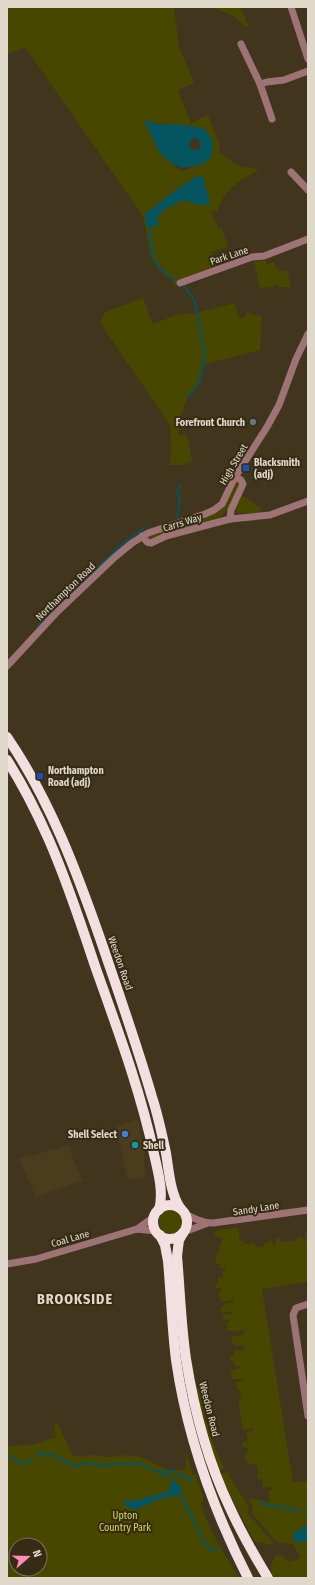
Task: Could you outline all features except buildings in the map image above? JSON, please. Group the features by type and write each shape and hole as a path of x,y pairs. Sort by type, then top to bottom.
{"highway":[{"name":"Weedon Road","path":"7,738 30,774 49,811 86,899 127,1017 153,1099 171,1183 176,1201 182,1210"},
{"path":"7,760 32,805 50,842 130,1062 144,1113 162,1199 154,1224 165,1245 168,1257 176,1360 186,1413 217,1514 248,1578"},
{"path":"157,1213 169,1205 182,1210 187,1224 184,1233 173,1239 167,1239 158,1233"},
{"name":"Weedon Road","path":"184,1233 179,1240 177,1256 186,1358 198,1414 214,1467 229,1507 268,1578"}],"street":[{"path":"291,7 308,59"},
{"path":"241,44 260,84 272,119"},
{"path":"260,84 284,80 308,71"},
{"path":"291,172 308,190"},
{"name":"Park Lane","path":"180,283 240,260 264,256 308,239"},
{"name":"High Street","path":"142,536 214,510 222,504 235,477 267,427 279,405 294,365 308,334"},
{"path":"230,519 231,510 243,484 241,480 235,477"},
{"name":"Carrs Way","path":"142,536 146,542 151,543 166,536 230,519 263,516 308,501"},
{"name":"Northampton Road","path":"7,666 41,628 78,591 115,557 142,536"},
{"path":"182,1210 189,1216 208,1223"},
{"name":"Sandy Lane","path":"208,1223 222,1223 308,1210"},
{"name":"Coal Lane","path":"7,1264 36,1259 137,1229 157,1213"},
{"path":"184,1233 208,1223"},
{"name":"Coal Lane","path":"137,1229 158,1233"},
{"path":"308,1304 296,1308 293,1315 308,1416"}],"shaded area":[{"path":"138,1119 145,1153 144,1163 146,1177 128,1180 116,1127"},
{"path":"69,1145 73,1159 83,1181 36,1197 19,1159"}],"green space":[{"path":"7,7 174,7 179,47 194,83 178,90 191,123 208,115 220,145 219,152 238,166 259,169 228,191 217,212 211,211 219,230 222,228 228,247 212,252 216,266 181,279 174,287 172,279 164,275 152,260 143,216 25,47 7,55","holes":["146,120 151,122 193,126 212,153 200,165 181,171 171,163"]},
{"path":"211,7 240,7 249,26 246,27 234,16"},
{"path":"265,260 267,265 274,262 279,271 287,270 291,287 278,287 278,284 274,284 274,287 260,288 254,262"},
{"path":"143,298 153,324 179,314 195,313 235,303 239,318 246,316 246,312 262,317 260,350 202,365 198,383 187,397 180,421 178,435 187,435 192,461 182,465 169,465 171,455 170,425 100,323 105,312"},
{"path":"238,481 241,483 228,509 220,517 149,540 148,536 221,510"},
{"path":"242,495 263,510 255,513 237,513 235,509"},
{"path":"171,1210 176,1211 182,1217 182,1227 176,1233 171,1234 166,1233 160,1227 159,1222 160,1217 166,1211"},
{"path":"238,1227 240,1241 243,1240 244,1244 254,1243 257,1248 265,1246 264,1243 269,1242 268,1239 270,1238 273,1244 276,1244 276,1238 279,1237 280,1242 295,1241 295,1239 303,1237 303,1241 306,1241 305,1233 308,1233 308,1282 262,1289 293,1482 308,1481 308,1525 303,1527 297,1542 308,1542 308,1578 274,1578 271,1566 276,1555 283,1556 289,1562 296,1560 300,1556 293,1544 277,1542 273,1538 251,1512 253,1507 248,1498 269,1502 270,1496 267,1491 272,1490 271,1486 263,1488 262,1479 258,1479 256,1464 249,1465 248,1462 246,1462 245,1454 249,1450 248,1448 243,1447 242,1442 248,1441 246,1432 253,1431 253,1428 243,1430 238,1402 241,1401 240,1390 237,1391 236,1382 243,1381 243,1379 232,1379 231,1371 240,1368 239,1366 235,1367 233,1360 230,1360 230,1357 234,1356 234,1351 244,1349 243,1345 235,1347 232,1343 231,1337 245,1334 244,1330 228,1331 227,1322 230,1322 229,1319 223,1320 222,1315 232,1314 232,1311 222,1313 221,1307 223,1307 224,1304 234,1302 234,1300 221,1302 218,1291 221,1291 221,1288 216,1288 215,1283 217,1283 218,1278 223,1277 225,1268 220,1268 219,1264 216,1264 216,1257 223,1239 215,1236 215,1231"},
{"path":"199,1387 208,1429 224,1468 218,1471 196,1392 197,1388"},
{"name":"Upton Country Park","path":"58,1423 72,1455 82,1457 92,1455 109,1457 127,1455 140,1457 169,1470 183,1470 186,1467 186,1452 193,1475 196,1474 204,1501 201,1503 208,1523 217,1542 239,1578 7,1578 7,1454 11,1456 7,1452 7,1446 31,1445 56,1437 54,1424"},
{"path":"227,1472 249,1507 247,1512 275,1545 257,1542 253,1539 220,1475"}],"water":[{"path":"144,120 160,125 170,124 193,126 204,129 211,137 213,145 209,160 200,165 183,168 171,163 159,152","holes":["196,138 199,140 201,146 199,149 193,150 189,146 189,143 192,139"]},
{"path":"197,176 203,177 210,205 196,204 184,200 165,209 156,219 160,224 149,228 146,224 145,214 173,192"},
{"path":"173,1480 179,1484 182,1492 178,1495 159,1499 134,1510 125,1505 124,1502 127,1500 133,1501 168,1491"},
{"path":"308,1525 308,1542 297,1542 292,1538 295,1532"}],"waterway":[{"path":"149,228 156,264 176,280"},
{"path":"184,285 195,302 205,356 199,383 188,397"},
{"path":"177,517 180,500 177,492 180,484"},
{"path":"38,626 120,546 145,527"},
{"path":"7,1454 19,1463 25,1464 33,1458"},
{"path":"37,1454 50,1454 72,1465 90,1463 105,1466 114,1463 139,1463 173,1480"},
{"path":"162,1472 173,1471 192,1481"},
{"path":"180,1493 204,1542 210,1549 217,1550"},
{"path":"260,1503 299,1511"}],"place":[{"name":"Forefront Church","path":"253,422"},
{"name":"Blacksmith (adj)","path":"246,468"},
{"name":"Northampton Road (adj)","path":"40,776"},
{"name":"Shell Select","path":"125,1134"},
{"name":"Shell","path":"135,1145"}],"district":[{"name":"BROOKSIDE","path":"75,1299"}]}
